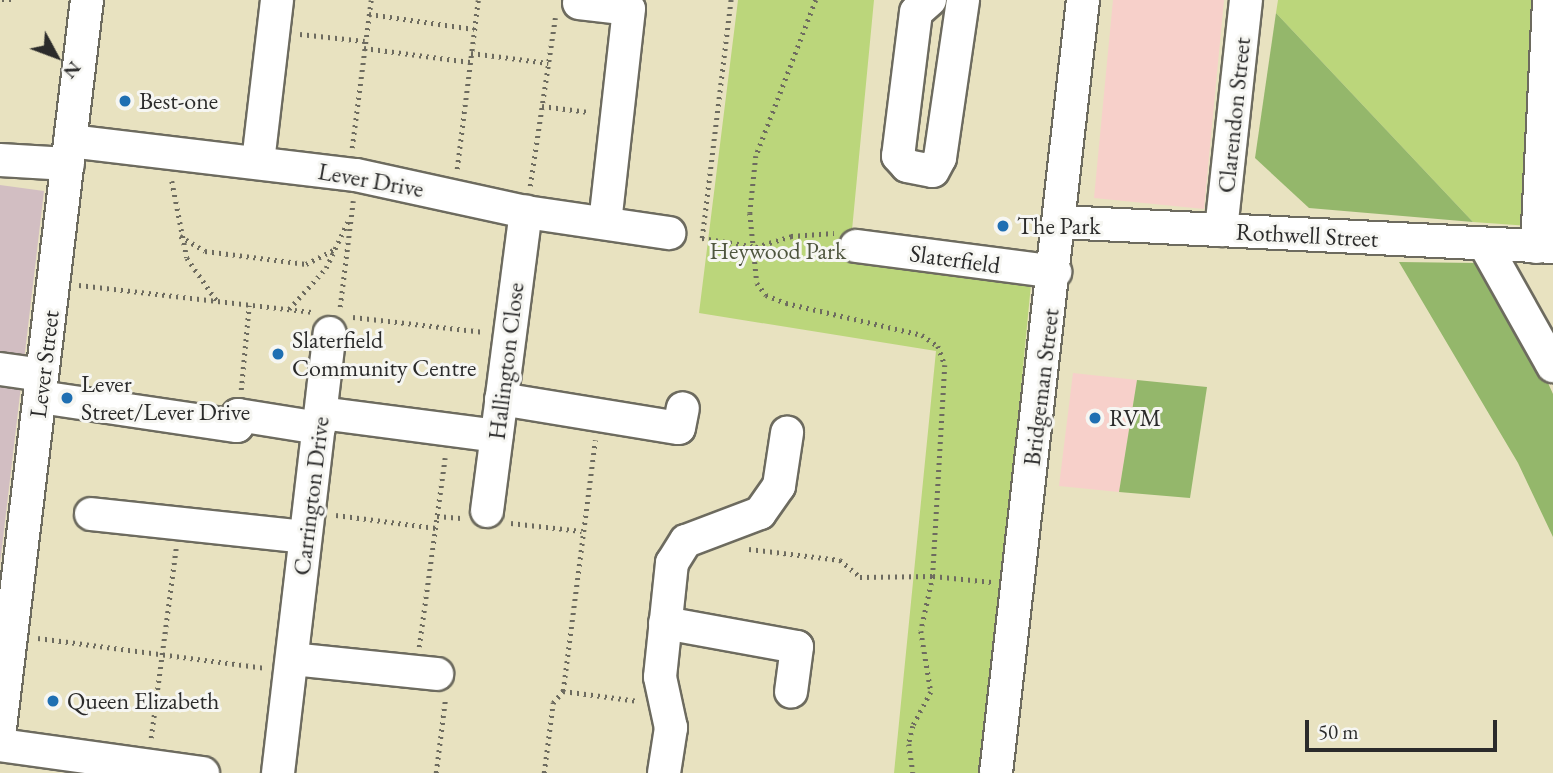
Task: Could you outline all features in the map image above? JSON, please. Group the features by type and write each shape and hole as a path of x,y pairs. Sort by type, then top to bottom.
{"street":[{"name":"Lever Street","path":"0,728 7,647 8,585 41,386 88,0"},
{"path":"258,162 277,0"},
{"path":"930,0 916,12 898,156 908,166 933,171 940,158 963,0"},
{"name":"Bridgeman Street","path":"996,773 1061,222 1083,0"},
{"name":"Clarendon Street","path":"1221,230 1246,0"},
{"path":"1545,247 1549,0"},
{"path":"567,8 629,9 605,223"},
{"name":"Lever Drive","path":"0,160 69,152 171,152 353,174 526,212 669,233"},
{"name":"Hallington Close","path":"487,511 526,212"},
{"name":"Rothwell Street","path":"1061,222 1545,247"},
{"path":"1485,245 1553,366"},
{"name":"Slaterfield","path":"856,246 1055,272"},
{"name":"Carrington Drive","path":"278,773 320,420 326,323"},
{"path":"0,369 41,386 237,426 238,415 448,429 497,436"},
{"path":"501,399 679,428 683,408"},
{"path":"664,773 671,729 660,677 676,551 686,541 760,513 779,486 787,433"},
{"path":"91,514 179,524 307,525"},
{"path":"665,623 797,647 791,692"},
{"path":"291,665 426,673"},
{"path":"0,745 203,773"}],"path":[{"path":"1,1 11,0"},
{"path":"371,0 353,174 352,211 339,315 510,335"},
{"path":"454,196 478,0"},
{"path":"702,238 731,0"},
{"path":"816,0 756,156 750,213 756,247 757,283 766,295 922,335 938,346 945,365 933,576 921,631 931,692 913,726 909,744 912,772"},
{"path":"526,212 548,63 567,8"},
{"path":"369,14 474,29"},
{"path":"274,32 365,41"},
{"path":"365,48 470,62"},
{"path":"471,53 548,63"},
{"path":"542,106 617,115"},
{"path":"171,152 180,236 196,274 217,301"},
{"path":"289,309 312,287 336,248 352,211"},
{"path":"669,233 756,247 791,236 831,232 856,246"},
{"path":"180,236 218,254 306,264 336,248"},
{"path":"54,282 289,309 326,323"},
{"path":"238,415 249,305"},
{"path":"544,773 553,703 563,691 598,415"},
{"path":"436,773 448,676 426,673 436,528 448,429"},
{"path":"148,765 179,524"},
{"path":"307,525 436,528"},
{"path":"737,547 839,560 860,577 933,576 1017,585"},
{"path":"7,647 162,654 291,665"},
{"path":"563,691 666,705"}],"shaded area":[{"path":"1113,0 1224,0 1204,209 1094,198"},
{"path":"0,185 44,191 0,564"},
{"path":"1073,373 1137,380 1119,492 1059,486"}],"green space":[{"name":"Heywood Park","path":"738,0 874,0 850,251 1032,274 984,773 894,773 936,351 699,313"},
{"path":"1278,0 1542,0 1528,226 1473,222 1276,13"},
{"path":"1276,13 1473,222 1309,208 1255,158"},
{"path":"1399,262 1477,263 1527,337 1553,394 1553,537 1518,463"},
{"path":"1137,380 1207,387 1190,498 1119,492"}],"place":[{"name":"Best-one","path":"125,101"},
{"name":"The Park","path":"1003,226"},
{"name":"Slaterfield Community Centre","path":"278,354"},
{"name":"Lever Street/Lever Drive","path":"67,398"},
{"name":"RVM","path":"1095,418"},
{"name":"Queen Elizabeth","path":"53,701"}]}
